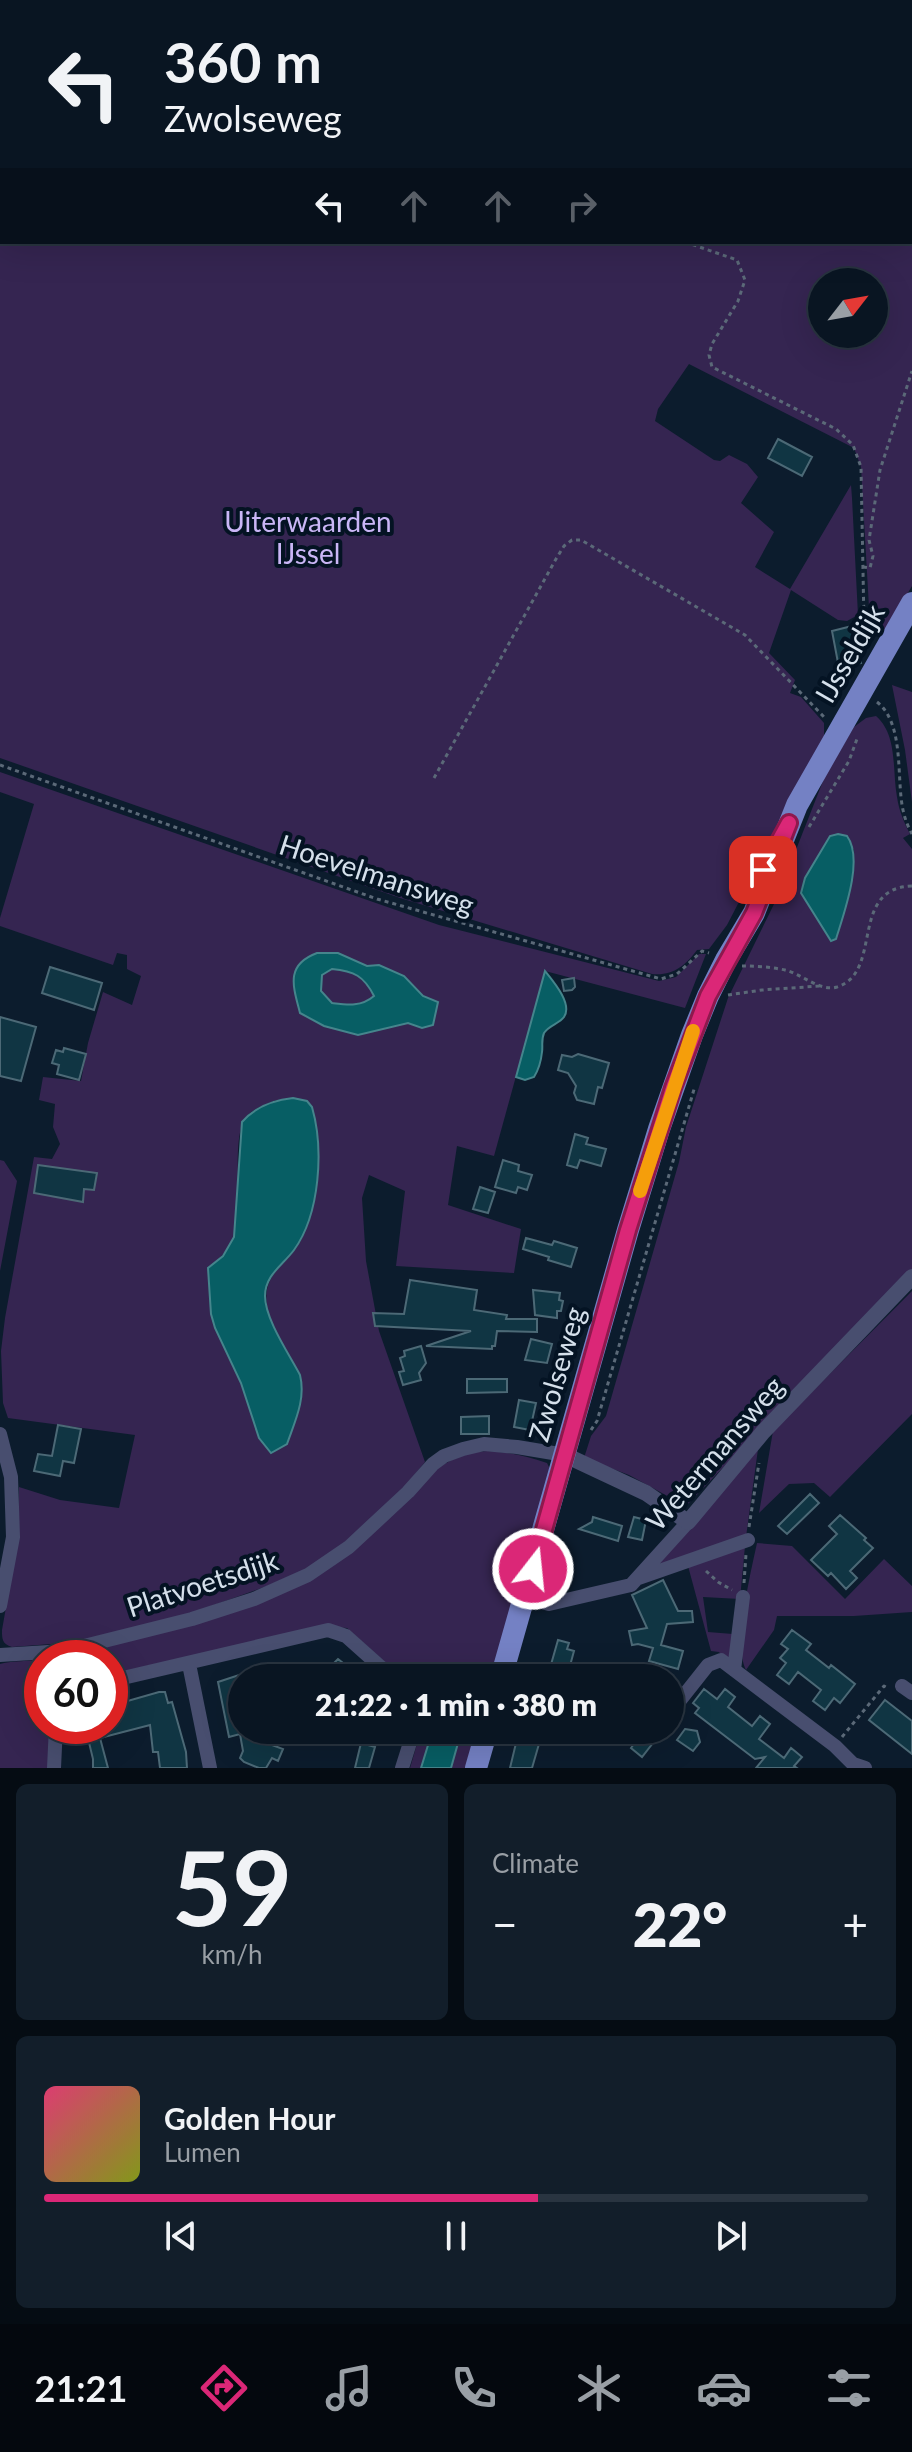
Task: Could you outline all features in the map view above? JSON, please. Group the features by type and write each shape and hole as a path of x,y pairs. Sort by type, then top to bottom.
{"main road":[{"name":"IJsseldijk","path":"838,732 912,603"},
{"name":"Zwolseweg","path":"505,1664 628,1230 673,1088 690,1014 725,960 743,910 773,849 838,732"},
{"path":"476,1768 483,1744"}],"street":[{"name":"Wetermansweg","path":"525,1597 549,1604 631,1585 763,1432 912,1277"},
{"path":"0,1434 11,1477 13,1537 0,1606"},
{"name":"Platvoetsdijk","path":"0,1655 64,1651 192,1619 254,1599 308,1575 349,1547 433,1464 463,1449 484,1444 565,1455"},
{"path":"565,1455 646,1493 688,1522"},
{"path":"639,1578 748,1540"},
{"path":"734,1670 743,1597"},
{"path":"128,1677 328,1630 346,1636 377,1664"},
{"path":"684,1695 708,1665 721,1660 835,1746 856,1767"},
{"path":"189,1664 212,1767"},
{"path":"54,1768 55,1744"},
{"path":"402,1768 410,1744"}],"path":[{"path":"691,244 737,260 745,280 738,301 712,344 709,355 712,367 836,429 853,445 861,467 864,623 868,636 884,651"},
{"path":"863,567 870,568 873,556 869,540 880,470 912,371"},
{"path":"434,778 556,559 572,540 581,540 745,635 838,732"},
{"path":"874,700 888,712 894,727 903,810 912,834"},
{"name":"Hoevelmansweg","path":"0,765 377,899 661,979 677,974 702,951 725,960"},
{"path":"725,960 788,970 829,988 841,986 859,970 875,907 894,890 912,886"},
{"path":"727,995 824,986"},
{"name":"Zwolseweg","path":"588,1433 597,1421 626,1329 696,1085"},
{"path":"743,1597 759,1463"},
{"path":"835,1746 884,1686 894,1692 907,1689"}],"green space":[{"name":"Uiterwaarden IJssel","path":"0,244 912,244 912,586 885,631 876,633 870,625 861,467 854,448 689,364 658,409 655,421 714,460 720,461 729,455 747,464 758,477 741,503 774,532 755,567 790,589 851,485 858,615 847,621 838,620 791,590 769,653 795,680 790,693 801,697 824,723 824,738 727,925 709,949 697,950 672,972 652,974 400,898 0,758"},
{"path":"892,685 912,692 912,802 905,750"},
{"path":"876,716 888,733 898,802 910,834 903,838 912,849 912,1271 687,1505 682,1504 629,1475 584,1458 591,1436 606,1416 679,1162 686,1127 728,998 777,898 825,776 854,727 866,718","holes":["854,849 849,892 802,887"]},
{"path":"0,772 439,925 659,981 676,977 699,954 706,954 685,1008 545,971 494,1156 457,1146 448,1205 521,1229 514,1273 396,1266 405,1191 369,1175 362,1198 366,1261 379,1331 425,1462 397,1496 316,1565 267,1586 175,1619 94,1640 24,1640 24,1646 12,1647 3,1641 2,1630 18,1539 19,1487 60,1500 119,1508 135,1435 8,1418 3,1403 1,1351 5,1318 34,1157 52,1159 60,1144 53,1127 55,1104 39,1100 43,1077 81,1081 103,992 132,1005 141,976 127,969 127,955 117,953 113,965 0,926 34,804 0,792","holes":["276,1100 312,1107 319,1160 310,1212 303,1236 271,1278 266,1298 268,1312 259,1438 241,1383 215,1328 208,1268 228,1248 237,1227 239,1139 248,1115"]},
{"path":"0,1160 4,1161 17,1181 0,1271"},
{"path":"912,1291 912,1414 830,1497 814,1483 789,1484 759,1513 773,1431"},
{"path":"758,1449 746,1537 663,1565 659,1562"},
{"path":"471,1453 510,1453 547,1463 550,1469 498,1664 387,1664 347,1628 334,1627 128,1675 128,1640 106,1640 298,1582 432,1472"},
{"path":"757,1543 792,1546 845,1599 884,1559 912,1586 912,1612 777,1616 774,1630 746,1670 742,1659 742,1627"},
{"path":"745,1546 740,1599 703,1597 708,1632 733,1634 730,1658 725,1660 719,1652 711,1651 688,1566"},
{"path":"24,1661 24,1744 51,1744 49,1768 0,1768 0,1664"},
{"path":"417,1744 476,1744 469,1768 410,1768"}],"shaded area":[{"path":"830,836 847,836 854,858 847,901 836,939 831,941 801,893 805,878"},
{"path":"317,953 338,953 367,966 379,965 404,976 423,996 438,1002 433,1025 422,1028 408,1023 358,1035 324,1026 300,1013 297,1003 294,977 307,958","holes":["332,969 362,979 374,996 359,1004 332,1003 321,991 322,975"]},
{"path":"545,971 561,993 566,1012 544,1033 538,1068 534,1077 525,1080 516,1077"},
{"path":"293,1098 307,1101 312,1107 318,1142 317,1181 303,1235 271,1276 266,1289 269,1315 300,1375 302,1393 287,1444 271,1453 259,1438 241,1383 215,1328 208,1268 223,1256 234,1237 242,1122 265,1105"},
{"path":"428,1744 458,1744 451,1768 421,1768"}],"building":[{"path":"778,439 812,457 802,476 768,458"},
{"path":"852,626 861,663 839,668 832,631"},
{"path":"50,967 102,983 94,1010 42,993"},
{"path":"574,978 575,987 564,991 562,980"},
{"path":"0,1017 36,1027 21,1081 0,1076"},
{"path":"64,1048 86,1054 79,1080 57,1074 59,1065 52,1063 56,1050 63,1052"},
{"path":"578,1054 609,1063 594,1104 577,1100 574,1093 576,1086 568,1073 558,1070 562,1055 572,1057"},
{"path":"575,1134 588,1138 586,1144 606,1149 601,1166 580,1160 577,1168 567,1165"},
{"path":"503,1160 519,1165 518,1171 532,1175 527,1190 518,1187 516,1193 495,1187"},
{"path":"38,1165 97,1173 94,1190 84,1189 83,1202 34,1193"},
{"path":"480,1187 495,1192 488,1213 473,1209"},
{"path":"526,1238 552,1245 554,1241 577,1248 571,1267 523,1249"},
{"path":"410,1280 477,1290 474,1310 507,1315 506,1319 537,1319 537,1332 497,1331 492,1349 426,1346 471,1331 375,1326 373,1313 404,1314"},
{"path":"533,1290 560,1293 559,1300 563,1301 557,1318 535,1315"},
{"path":"531,1339 552,1344 547,1363 525,1360"},
{"path":"421,1346 426,1363 419,1373 421,1380 403,1385 399,1372 404,1371 400,1358 405,1356 404,1351"},
{"path":"467,1379 507,1379 507,1392 467,1393"},
{"path":"519,1400 536,1403 530,1430 514,1427"},
{"path":"489,1416 489,1434 461,1434 461,1417"},
{"path":"58,1425 81,1429 74,1463 63,1461 60,1476 34,1471 38,1454 52,1456"},
{"path":"810,1494 819,1503 787,1534 778,1526"},
{"path":"840,1515 873,1548 850,1571 857,1578 846,1589 831,1573 828,1576 811,1560 837,1534 829,1526"},
{"path":"593,1517 622,1526 618,1541 579,1529 592,1522"},
{"path":"634,1517 646,1520 642,1540 628,1537"},
{"path":"663,1580 678,1611 692,1611 693,1622 667,1624 661,1645 683,1651 679,1664 649,1661 653,1648 632,1645 629,1631 647,1628 632,1595"},
{"path":"792,1630 811,1644 806,1650 855,1684 840,1703 834,1698 825,1710 813,1701 821,1690 798,1672 789,1684 777,1675 786,1663 780,1658 788,1649 781,1644"},
{"path":"558,1640 569,1643 567,1649 574,1651 570,1664 551,1664"},
{"path":"228,1679 228,1732 218,1682"},
{"path":"704,1689 717,1699 725,1689 735,1697 728,1707 752,1726 760,1716 770,1724 759,1739 784,1758 791,1748 802,1757 794,1766 797,1768 756,1768 765,1757 755,1759 695,1713 699,1708 693,1703"},
{"path":"165,1692 168,1703 172,1702 186,1752 187,1768 160,1768 158,1752 153,1752 150,1725 128,1731 128,1701"},
{"path":"885,1700 912,1721 912,1754 869,1720"},
{"path":"684,1730 697,1731 700,1742 693,1751 683,1744"},
{"path":"89,1744 102,1744 108,1768 93,1768"},
{"path":"242,1744 269,1744 283,1749 278,1761 272,1758 266,1768 244,1762 240,1758"},
{"path":"361,1744 375,1747 369,1768 355,1768"},
{"path":"516,1744 539,1744 532,1768 510,1768"},
{"path":"634,1744 652,1744 642,1757 631,1748"}],"slow traffic":[{"path":"640,1191 693,1031"}],"route":[{"path":"533,1569 628,1230 673,1088 708,996 754,913 789,823 763,870"}]}
